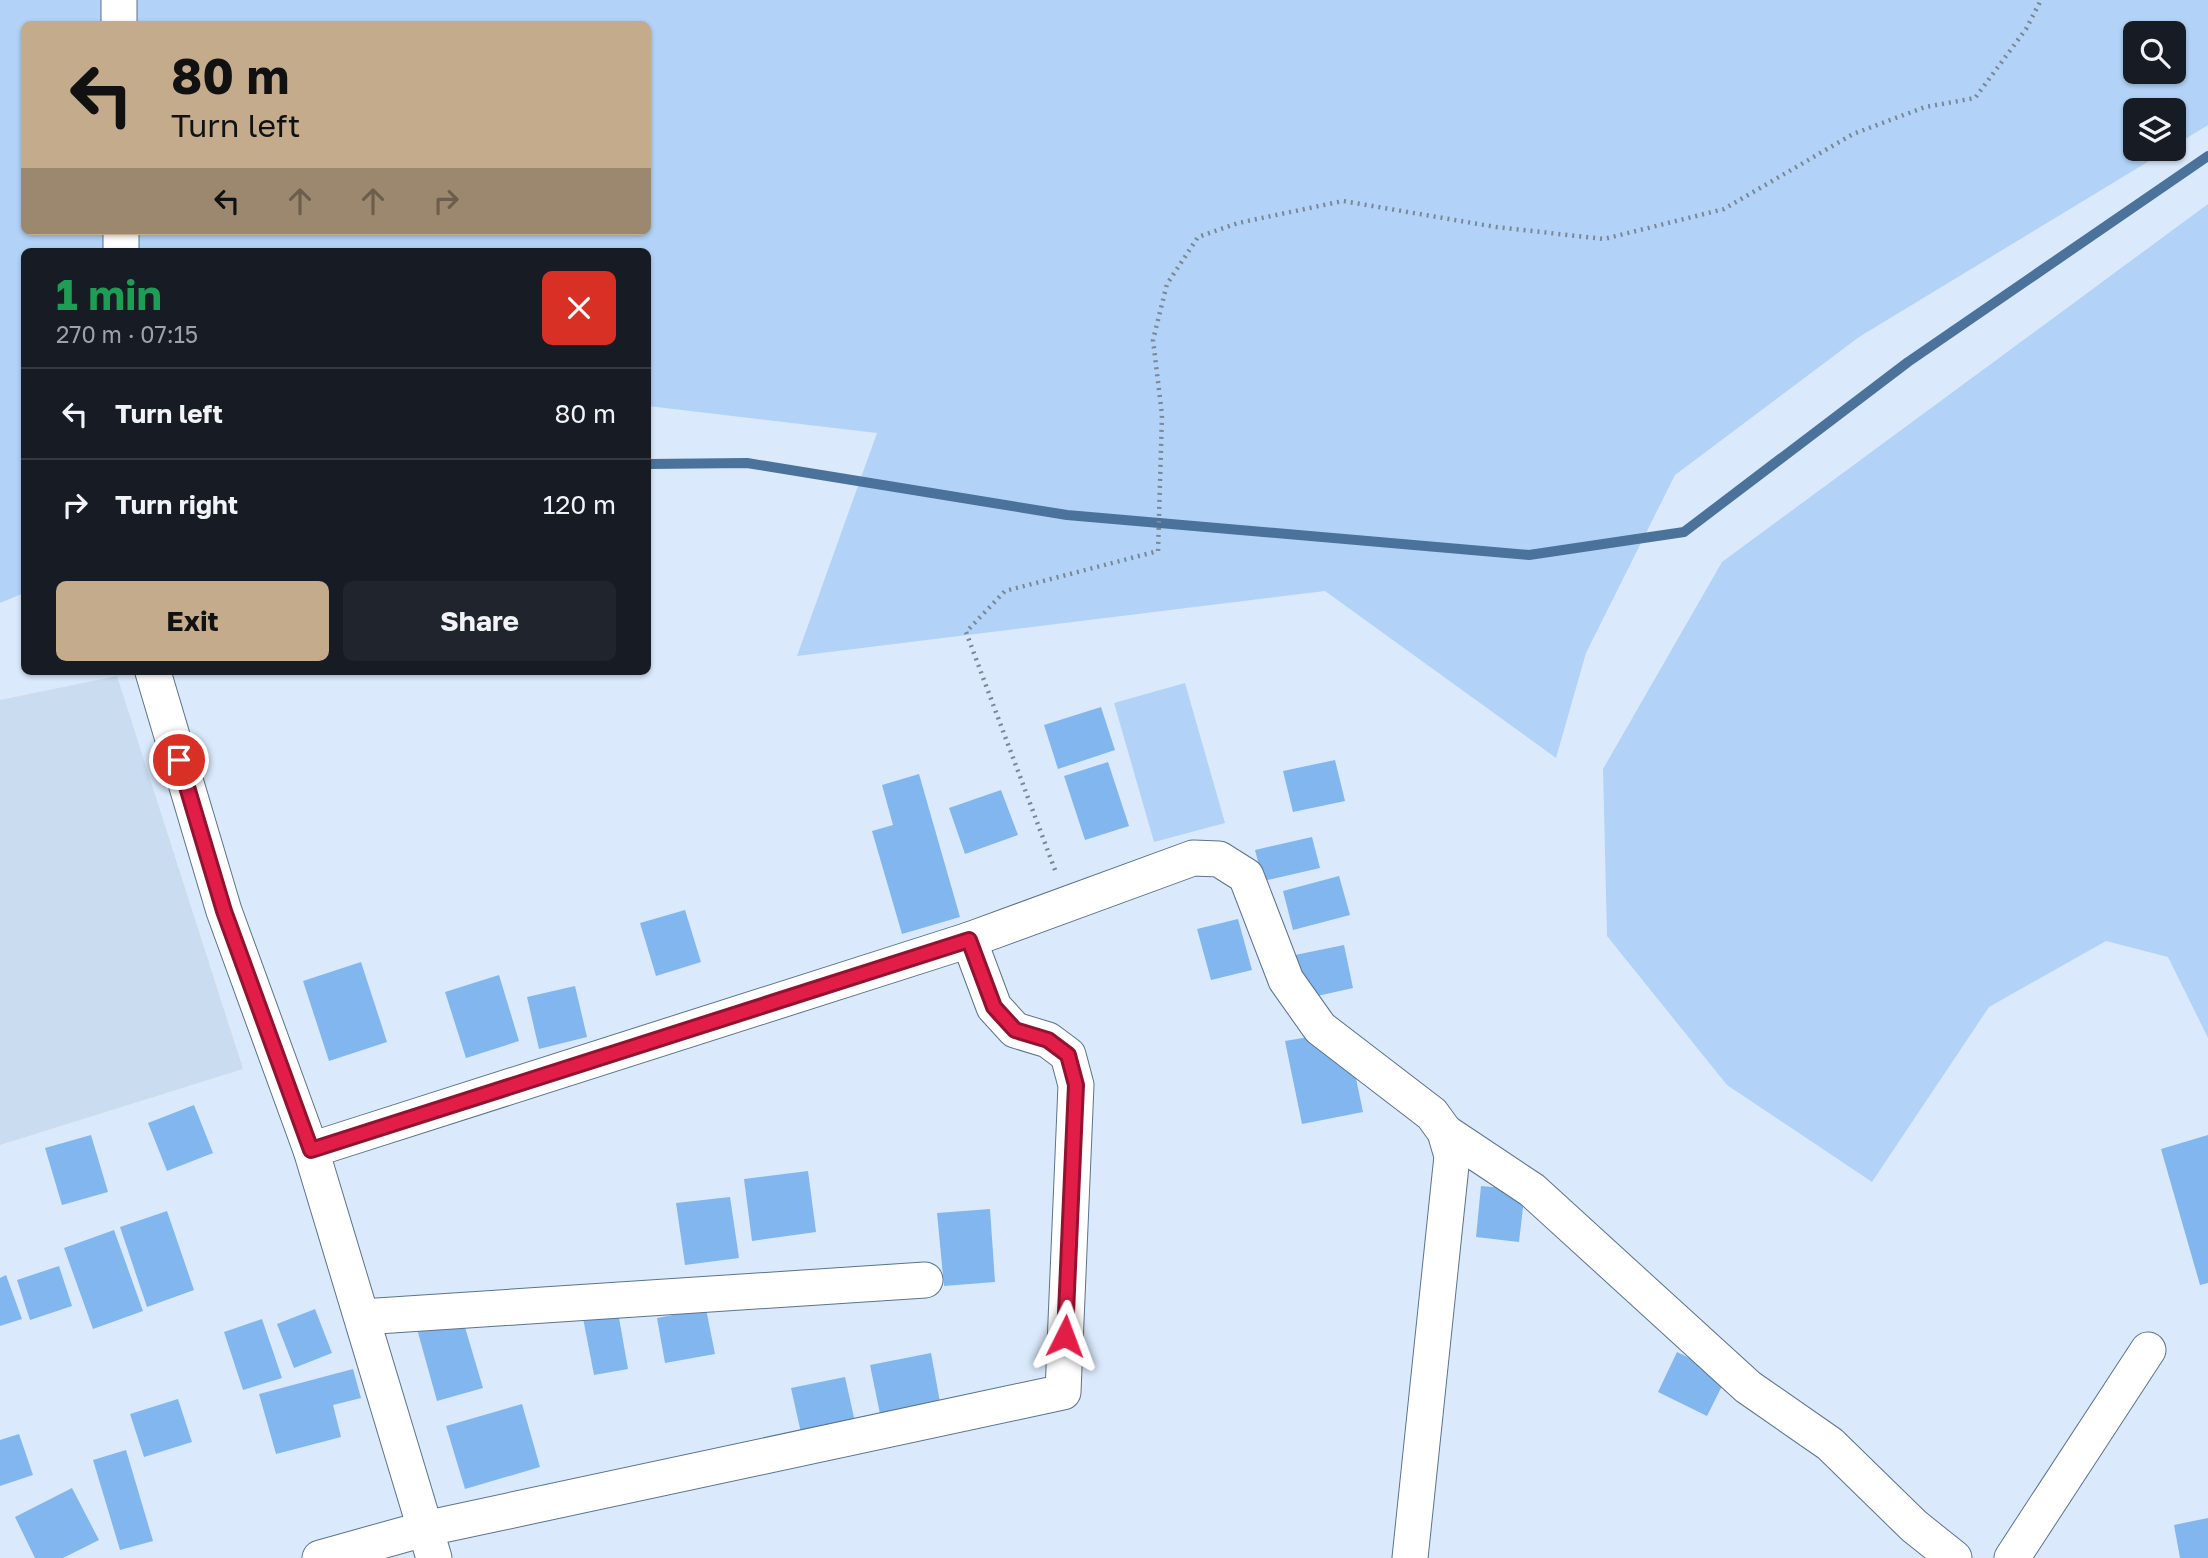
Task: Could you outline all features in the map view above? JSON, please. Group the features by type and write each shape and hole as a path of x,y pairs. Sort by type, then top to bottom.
{"street":[{"path":"119,0 119,21"},
{"path":"154,675 224,911 311,1150 429,1543"},
{"path":"311,1150 969,940 1194,858 1219,859 1246,876 1286,980 1320,1028 1432,1114 1445,1132 1452,1156 1410,1558"},
{"path":"320,1558 429,1543 1063,1392 1076,1085 1068,1055 1048,1040 1015,1030 994,1007 969,940"},
{"path":"1445,1132 1532,1189 1748,1387 1830,1444 1914,1525 1954,1558"},
{"path":"362,1317 925,1280"},
{"path":"2012,1558 2148,1350"}],"path":[{"path":"1068,903 966,632 1005,591 1158,551 1162,415 1153,340 1167,284 1198,237 1238,223 1343,201 1496,227 1604,239 1724,209 1853,134 1925,107 1975,98 2026,29 2041,0"}],"shaded area":[{"path":"0,0 2208,0 2208,125 2186,139 2186,98 2123,98 2123,161 2149,161 1859,337 1675,475 1586,653 1556,758 1325,591 797,656 877,433 651,406 651,248 21,248 21,594 0,603"},
{"path":"2208,204 2208,1038 2168,957 2106,941 1989,1007 1872,1182 1727,1085 1607,936 1603,769 1722,562"},
{"path":"117,676 243,1069 0,1145 0,700"},
{"path":"1185,683 1225,823 1154,842 1114,703"}],"building":[{"path":"1101,707 1115,750 1058,769 1044,725"},
{"path":"1335,760 1345,801 1293,812 1283,771"},
{"path":"1108,762 1129,826 1085,840 1064,776"},
{"path":"919,774 960,917 902,934 872,831 893,825 882,785"},
{"path":"1001,790 1018,835 965,854 949,808"},
{"path":"1312,837 1320,868 1263,881 1255,850"},
{"path":"1339,876 1350,915 1293,930 1283,891"},
{"path":"685,910 701,962 656,976 640,923"},
{"path":"1238,919 1252,970 1211,980 1197,929"},
{"path":"1344,945 1353,988 1304,999 1295,955"},
{"path":"361,962 387,1042 329,1061 303,981"},
{"path":"499,975 519,1041 466,1058 445,992"},
{"path":"575,986 587,1037 539,1049 527,997"},
{"path":"1309,1037 1354,1069 1363,1112 1302,1124 1285,1041"},
{"path":"194,1105 213,1153 167,1171 148,1123"},
{"path":"91,1135 108,1192 62,1205 45,1148"},
{"path":"2208,1135 2208,1283 2200,1285 2161,1149"},
{"path":"808,1171 816,1232 752,1241 744,1179"},
{"path":"1481,1186 1525,1190 1519,1242 1476,1237"},
{"path":"730,1197 739,1258 685,1265 676,1203"},
{"path":"990,1209 995,1282 944,1286 937,1213"},
{"path":"167,1211 194,1290 147,1307 120,1227"},
{"path":"114,1230 143,1311 93,1329 64,1248"},
{"path":"59,1266 72,1306 30,1320 17,1280"},
{"path":"6,1275 22,1319 0,1326 0,1278"},
{"path":"315,1309 332,1353 294,1368 277,1324"},
{"path":"706,1309 715,1354 665,1363 657,1318"},
{"path":"618,1312 628,1369 594,1375 583,1318"},
{"path":"462,1317 483,1388 437,1401 417,1329"},
{"path":"262,1319 282,1378 243,1390 224,1332"},
{"path":"1677,1352 1727,1376 1707,1416 1658,1392"},
{"path":"931,1353 940,1402 880,1414 870,1365"},
{"path":"353,1369 361,1398 333,1405 341,1437 276,1454 259,1394"},
{"path":"845,1377 855,1422 801,1433 791,1388"},
{"path":"178,1399 192,1442 144,1457 130,1414"},
{"path":"522,1404 540,1467 465,1489 446,1426"},
{"path":"19,1434 33,1475 0,1486 0,1440"},
{"path":"126,1450 153,1541 120,1550 93,1460"},
{"path":"72,1488 99,1540 63,1558 35,1558 15,1517"},
{"path":"2208,1518 2208,1558 2180,1558 2174,1525"}],"waterway":[{"path":"651,464 747,463 1067,515 1529,555 1684,532 1908,362 2208,156"}],"route":[{"path":"179,760 224,911 311,1150 969,940 994,1007 1015,1030 1048,1040 1068,1055 1076,1085 1065,1336"}]}
